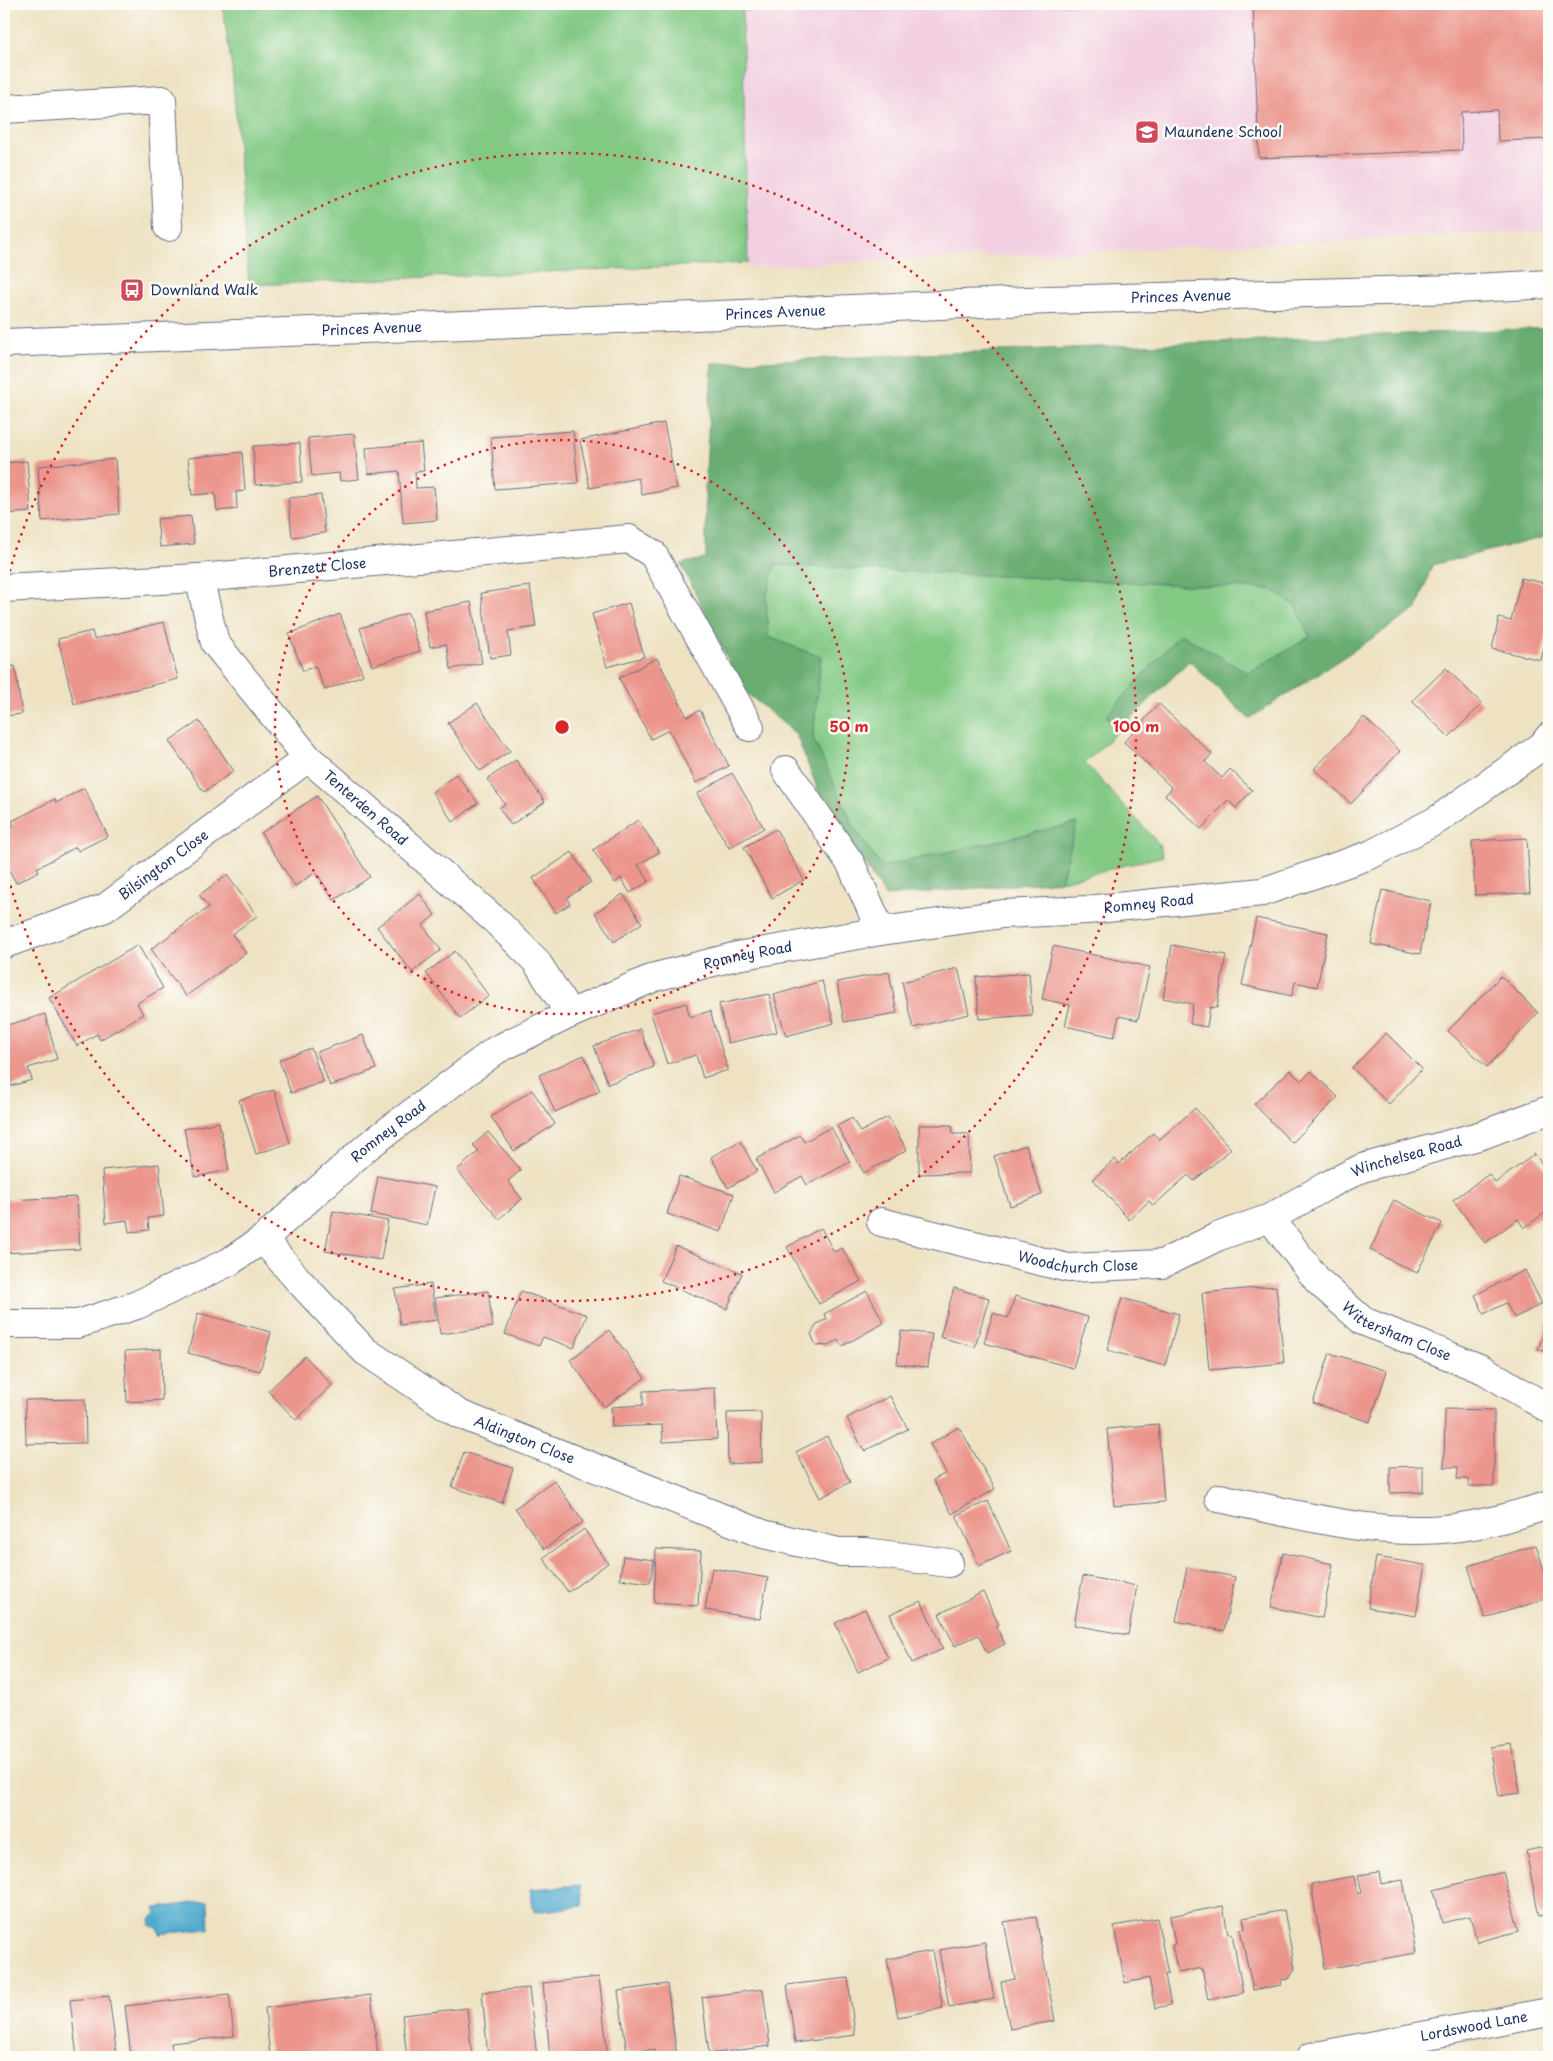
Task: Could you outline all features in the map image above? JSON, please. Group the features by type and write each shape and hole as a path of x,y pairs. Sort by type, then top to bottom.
{"street":[{"path":"4,109 162,100 168,227"},
{"name":"Princes Avenue","path":"4,343 706,316 1060,300 1456,289 1549,284"},
{"name":"Brenzett Close","path":"4,588 199,578 630,539 653,554 750,726"},
{"name":"Tenterden Road","path":"199,578 215,643 308,758 496,921 536,961 570,1014"},
{"name":"Romney Road","path":"4,1324 78,1324 138,1305 229,1262 263,1239 368,1146 496,1050 570,1014 655,977 737,956 881,930 1003,914 1087,910 1262,892 1379,851 1437,820 1547,746"},
{"name":"Bilsington Close","path":"4,944 105,908 308,758"},
{"path":"786,770 851,864 881,930"},
{"name":"Winchelsea Road","path":"1270,1218 1362,1168 1482,1135 1549,1110"},
{"name":"Woodchurch Close","path":"881,1222 1068,1268 1162,1264 1217,1237 1270,1218"},
{"name":"Wittersham Close","path":"1270,1218 1318,1281 1363,1321 1484,1370 1549,1409"},
{"name":"Aldington Close","path":"263,1239 300,1282 365,1351 459,1414 762,1534 839,1552 896,1555 950,1563"},
{"path":"1219,1498 1359,1527 1412,1530 1459,1528 1499,1520 1549,1505"},
{"name":"Lordswood Lane","path":"1311,2057 1354,2054 1549,2012"}],"shaded area":[{"name":"Maundene School","path":"1078,4 1549,4 1549,231 748,267 742,10"}],"green space":[{"path":"222,4 735,4 742,10 748,263 249,285 232,68"},
{"path":"735,4 1078,4 742,10"},
{"path":"1549,328 1549,536 1432,565 1417,609 1249,719 1189,661 1119,730 1106,716 1180,634 1248,673 1310,637 1296,606 1270,589 775,565 766,598 768,637 821,657 813,738 854,827 881,867 1077,823 1061,881 885,896 819,793 796,734 743,690 681,564 706,558 705,489 712,363"},
{"path":"775,565 1270,589 1296,606 1310,637 1248,673 1180,634 1107,717 1119,730 1085,763 1159,844 1163,856 1061,881 1077,823 881,867 854,827 813,738 821,657 768,637 766,598"}],"water":[{"path":"581,1885 583,1906 534,1912 530,1889"},
{"path":"208,1901 209,1929 160,1934 158,1928 151,1926 150,1919 157,1914 155,1908"}],"building":[{"path":"1253,4 1549,4 1549,139 1498,141 1497,110 1461,112 1462,150 1259,158"},
{"path":"664,423 677,488 642,495 638,478 590,488 580,440"},
{"path":"573,431 578,483 495,489 491,437"},
{"path":"354,434 359,479 340,481 339,473 312,476 308,438"},
{"path":"300,443 302,482 255,485 253,446"},
{"path":"421,443 424,471 415,472 416,488 434,487 437,520 403,523 399,471 368,474 366,448"},
{"path":"242,452 245,491 236,492 237,509 217,511 215,493 192,495 188,458"},
{"path":"115,459 119,514 42,521 38,466"},
{"path":"27,461 31,512 4,514 4,463"},
{"path":"321,495 325,533 292,537 288,498"},
{"path":"191,516 194,544 160,547 157,519"},
{"path":"1521,578 1549,584 1549,635 1547,634 1541,660 1492,649 1499,618 1511,621"},
{"path":"530,586 536,627 508,631 511,655 490,658 481,593"},
{"path":"471,602 482,663 451,669 446,644 430,647 424,611"},
{"path":"629,603 644,657 607,667 592,614"},
{"path":"408,613 420,651 372,666 360,628"},
{"path":"340,614 363,675 325,690 315,666 303,671 289,634"},
{"path":"164,622 178,679 74,704 58,639 92,631 94,639"},
{"path":"657,658 687,717 700,710 729,766 696,783 669,730 651,739 619,678"},
{"path":"15,666 22,714 4,716 4,667"},
{"path":"1446,668 1482,704 1449,737 1412,701"},
{"path":"477,703 510,751 480,771 448,723"},
{"path":"1159,704 1212,754 1205,762 1222,778 1230,769 1252,790 1236,808 1228,800 1201,829 1165,795 1172,788 1124,742"},
{"path":"1364,717 1400,751 1351,804 1314,769"},
{"path":"199,721 234,771 204,792 169,741"},
{"path":"516,760 545,802 511,825 499,808 505,804 487,779"},
{"path":"732,773 764,828 729,848 697,794"},
{"path":"456,774 478,803 453,822 432,792"},
{"path":"84,788 108,836 78,851 76,847 37,868 39,871 16,883 4,860 4,831 14,825 12,821 55,799 56,803"},
{"path":"317,796 370,877 334,900 316,872 295,886 261,833"},
{"path":"638,820 659,852 638,865 649,881 630,893 621,878 615,883 593,850"},
{"path":"776,829 804,880 772,898 744,847"},
{"path":"1527,838 1530,893 1475,895 1472,841"},
{"path":"572,852 591,882 567,898 570,904 556,913 533,878"},
{"path":"227,875 257,916 232,934 246,953 186,996 151,949 209,907 199,895"},
{"path":"1382,890 1431,901 1420,954 1371,944"},
{"path":"420,894 435,915 423,925 441,950 412,972 377,927"},
{"path":"623,894 642,923 614,942 595,913"},
{"path":"1256,918 1328,933 1317,987 1295,982 1292,996 1242,985"},
{"path":"138,945 163,988 137,1003 143,1014 100,1040 97,1034 77,1046 49,998"},
{"path":"1172,945 1226,955 1217,1008 1210,1007 1207,1027 1190,1024 1193,1004 1163,998"},
{"path":"1053,946 1150,967 1138,1020 1119,1016 1114,1037 1065,1026 1070,1005 1042,999"},
{"path":"455,951 489,996 460,1018 426,973"},
{"path":"958,968 969,1014 913,1028 902,982"},
{"path":"889,972 897,1013 844,1022 837,982"},
{"path":"1029,973 1032,1015 979,1019 976,977"},
{"path":"1501,976 1538,1013 1487,1067 1448,1031"},
{"path":"822,981 834,1023 786,1036 774,995"},
{"path":"769,994 777,1032 728,1043 719,1004"},
{"path":"686,1003 690,1017 710,1011 728,1070 703,1078 696,1055 667,1064 651,1013"},
{"path":"45,1014 57,1059 28,1068 32,1080 4,1088 4,1026"},
{"path":"640,1029 654,1067 608,1084 594,1046"},
{"path":"1386,1033 1422,1069 1389,1104 1352,1068"},
{"path":"363,1035 376,1069 330,1086 317,1052"},
{"path":"311,1048 323,1082 291,1093 279,1060"},
{"path":"584,1055 600,1091 555,1112 539,1075"},
{"path":"1290,1070 1301,1081 1311,1071 1338,1097 1292,1143 1254,1104"},
{"path":"274,1090 290,1143 256,1154 239,1100"},
{"path":"532,1090 555,1124 514,1151 491,1117"},
{"path":"1195,1108 1231,1149 1194,1181 1188,1175 1153,1206 1149,1201 1129,1220 1093,1179 1115,1159 1119,1164 1153,1133 1159,1140"},
{"path":"888,1117 907,1150 864,1173 837,1126 852,1118 860,1132"},
{"path":"219,1122 229,1170 195,1177 184,1129"},
{"path":"919,1125 952,1125 953,1134 969,1134 970,1173 919,1174"},
{"path":"831,1127 850,1162 807,1185 802,1176 774,1192 756,1159 800,1135 804,1142"},
{"path":"488,1132 521,1170 508,1181 522,1199 499,1219 457,1170 479,1151 473,1145"},
{"path":"740,1141 757,1171 728,1188 711,1157"},
{"path":"1026,1145 1042,1195 1010,1206 994,1156"},
{"path":"1535,1154 1549,1174 1549,1210 1524,1228 1518,1219 1485,1243 1453,1200 1489,1174 1495,1183"},
{"path":"159,1164 164,1216 148,1218 149,1230 129,1232 127,1220 106,1223 102,1170"},
{"path":"378,1176 435,1187 427,1225 371,1214"},
{"path":"679,1176 734,1194 721,1232 667,1214"},
{"path":"77,1197 80,1249 4,1253 4,1200"},
{"path":"1394,1200 1442,1223 1417,1273 1370,1250"},
{"path":"333,1211 388,1221 381,1260 325,1251"},
{"path":"821,1228 834,1252 842,1248 861,1281 819,1304 787,1247"},
{"path":"676,1246 742,1273 727,1309 661,1281"},
{"path":"1525,1270 1542,1304 1514,1318 1506,1303 1484,1314 1475,1295"},
{"path":"431,1284 436,1320 400,1325 395,1289"},
{"path":"1276,1286 1284,1363 1209,1370 1202,1293"},
{"path":"954,1288 989,1298 975,1347 940,1337"},
{"path":"488,1291 493,1327 440,1334 435,1298"},
{"path":"521,1291 587,1315 574,1348 543,1337 539,1346 505,1334"},
{"path":"867,1291 884,1323 842,1346 838,1340 828,1346 816,1345 811,1334 817,1324 827,1319 824,1314"},
{"path":"1015,1296 1088,1317 1073,1368 984,1343 993,1313 1008,1318"},
{"path":"1122,1298 1179,1314 1165,1366 1107,1350"},
{"path":"198,1313 271,1332 260,1371 188,1353"},
{"path":"1549,1320 1549,1353 1538,1349"},
{"path":"609,1330 645,1378 604,1407 570,1360"},
{"path":"901,1331 932,1334 928,1367 897,1364"},
{"path":"161,1349 162,1400 127,1402 125,1351"},
{"path":"1330,1353 1387,1371 1370,1422 1313,1403"},
{"path":"305,1356 332,1385 296,1420 268,1391"},
{"path":"715,1388 717,1439 663,1442 662,1425 612,1427 611,1407 643,1405 643,1391"},
{"path":"890,1396 908,1429 864,1451 847,1418"},
{"path":"85,1399 86,1443 26,1444 25,1400"},
{"path":"1445,1409 1494,1410 1494,1486 1469,1486 1469,1479 1457,1479 1458,1467 1444,1467"},
{"path":"761,1412 762,1462 728,1464 727,1413"},
{"path":"1158,1424 1164,1502 1114,1506 1107,1429"},
{"path":"959,1427 995,1489 952,1514 933,1480 946,1473 930,1444"},
{"path":"827,1436 850,1482 820,1498 796,1452"},
{"path":"464,1452 513,1468 502,1503 452,1487"},
{"path":"1423,1466 1423,1492 1390,1493 1390,1467"},
{"path":"554,1480 583,1522 544,1549 515,1508"},
{"path":"988,1501 1011,1551 979,1566 956,1515"},
{"path":"584,1529 608,1563 568,1592 543,1558"},
{"path":"1536,1545 1549,1586 1549,1598 1485,1618 1468,1566"},
{"path":"656,1549 701,1551 698,1606 654,1603"},
{"path":"1283,1553 1333,1564 1322,1618 1271,1607"},
{"path":"623,1556 654,1560 650,1583 620,1579"},
{"path":"1376,1557 1425,1565 1416,1616 1368,1608"},
{"path":"1187,1567 1235,1577 1224,1631 1176,1621"},
{"path":"712,1568 768,1578 760,1619 705,1610"},
{"path":"1083,1576 1137,1586 1128,1635 1074,1625"},
{"path":"983,1592 999,1625 996,1626 1005,1644 987,1653 978,1635 955,1646 939,1614"},
{"path":"921,1601 943,1649 912,1663 890,1614"},
{"path":"865,1609 888,1658 858,1672 835,1623"},
{"path":"1512,1744 1520,1793 1499,1796 1490,1747"},
{"path":"1549,1846 1549,1914 1539,1916 1526,1851"},
{"path":"1379,1872 1381,1884 1403,1880 1416,1953 1325,1969 1311,1884 1355,1876 1358,1894 1362,1893 1358,1875"},
{"path":"1503,1872 1519,1931 1477,1942 1470,1916 1442,1923 1434,1890"},
{"path":"1223,1906 1228,1934 1232,1933 1243,1993 1208,2000 1202,1968 1178,1973 1172,1945 1175,1944 1170,1916"},
{"path":"1284,1910 1295,1969 1289,1979 1280,1980 1281,1985 1253,1990 1240,1929 1245,1928 1243,1918"},
{"path":"1036,1917 1055,2021 1010,2029 1001,1982 1015,1979 1004,1922"},
{"path":"1157,1918 1168,1974 1165,1975 1171,2005 1155,2008 1149,1978 1125,1983 1114,1926"},
{"path":"985,1942 994,1999 949,2007 939,1950"},
{"path":"932,1951 943,2008 898,2017 887,1959"},
{"path":"599,1977 608,2057 550,2057 543,1983"},
{"path":"848,1978 855,2035 795,2043 787,1985"},
{"path":"667,1984 677,2057 655,2057 654,2049 627,2053 618,1991"},
{"path":"529,1988 537,2057 488,2057 482,1992"},
{"path":"763,1989 770,2046 709,2054 702,1997"},
{"path":"229,1994 234,2036 171,2043 173,2057 131,2057 125,2006"},
{"path":"371,1995 378,2055 357,2057 270,2057 265,2008"},
{"path":"109,1996 117,2057 77,2057 70,2000"},
{"path":"467,2008 472,2057 407,2057 402,2015"}],"place":[{"name":"Maundene School","path":"1147,132"},
{"name":"Downland Walk","path":"132,290"}]}
